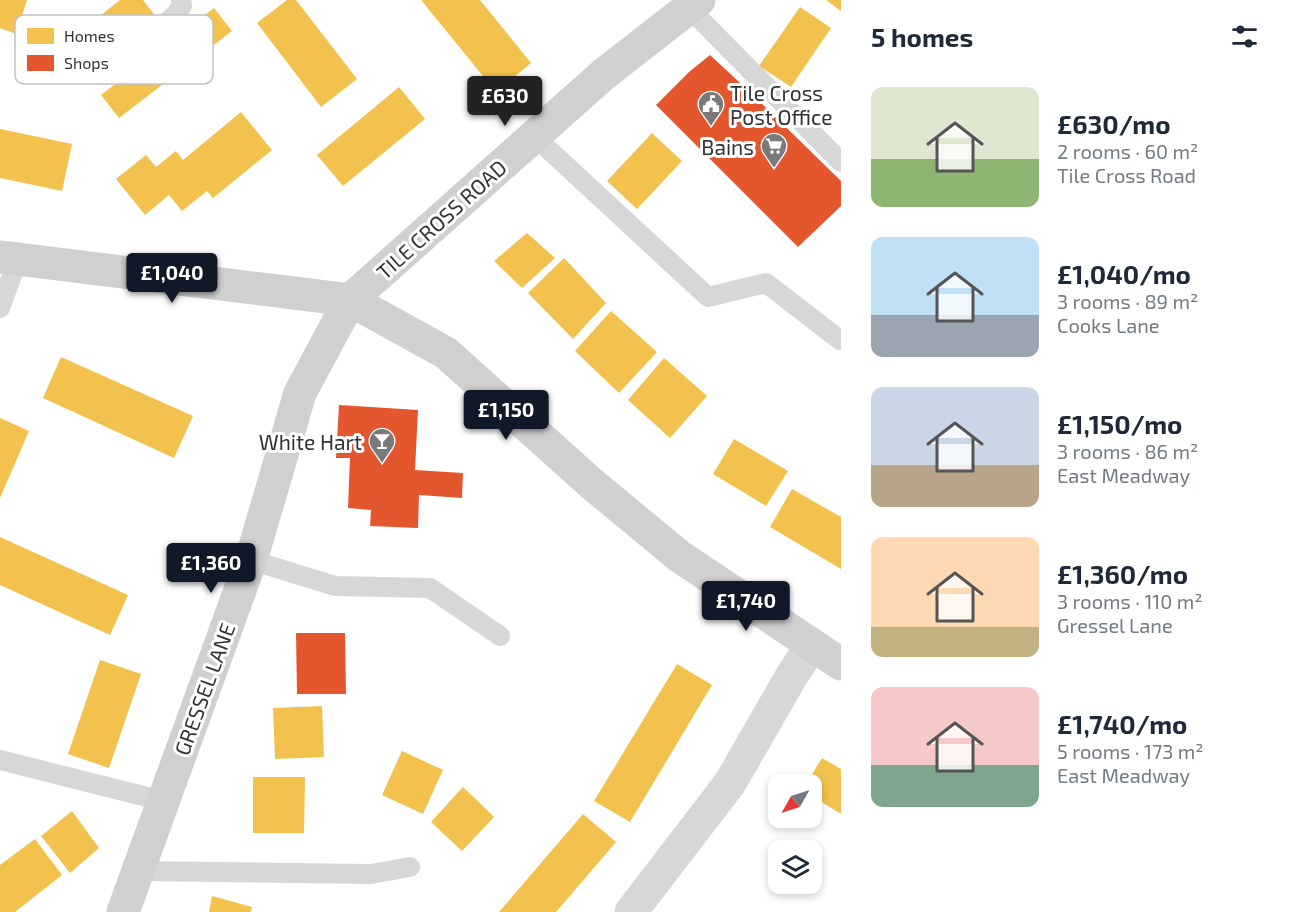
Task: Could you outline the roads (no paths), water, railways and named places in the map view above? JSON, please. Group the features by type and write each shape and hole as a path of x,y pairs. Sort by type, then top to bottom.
{"street":[{"name":"TILE CROSS ROAD","path":"350,300 604,74 694,4"},
{"path":"9,258 350,300 446,353 592,484 670,549 811,646 841,664"},
{"name":"GRESSEL LANE","path":"123,912 251,561 300,393 350,300"},
{"path":"631,912 730,783 811,646"}],"lane":[{"path":"175,15 182,6 182,0"},
{"path":"694,4 841,162"},
{"path":"534,136 708,297 766,283 840,340"},
{"path":"0,308 9,258"},
{"path":"251,561 335,586 430,588 500,636"},
{"path":"0,760 163,801"},
{"path":"137,871 371,874 410,867"}],"place":[{"name":"Tile Cross Post Office","path":"711,127"},
{"name":"Bains","path":"774,169"},
{"name":"White Hart","path":"382,464"}]}
